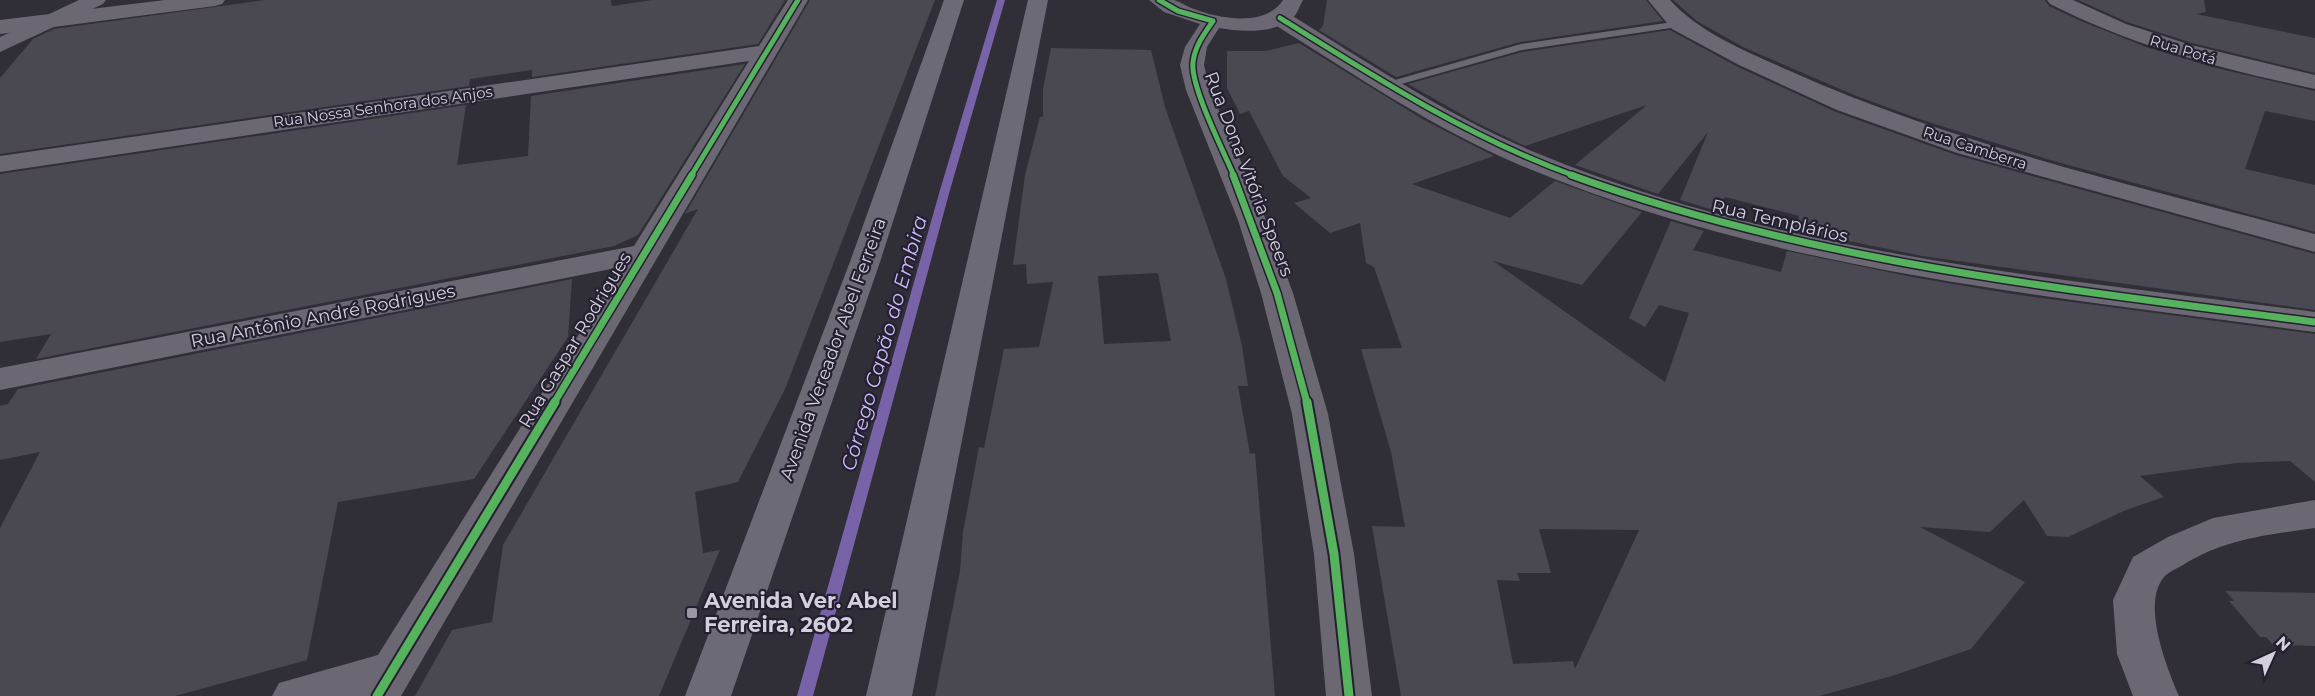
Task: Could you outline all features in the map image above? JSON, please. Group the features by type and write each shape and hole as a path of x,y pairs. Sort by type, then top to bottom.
{"main road":[{"name":"Avenida Vereador Abel Ferreira","path":"708,696 870,248 954,0"},
{"path":"889,696 1038,0"}],"street":[{"path":"0,45 96,0"},
{"path":"0,27 215,0"},
{"name":"Rua Gaspar Rodrigues","path":"385,683 798,0"},
{"path":"1159,0 1168,7 1187,15 1213,21 1252,23 1287,9"},
{"name":"Rua Camberra","path":"1658,0 1680,24 1747,60 1846,105 1966,147 2315,243"},
{"name":"Rua Potá","path":"2057,0 2090,18 2159,43 2237,66 2315,82"},
{"name":"Rua Templários","path":"1287,9 1387,84 1535,163 1643,202 1761,235 1912,265 2315,322"},
{"name":"Rua Dona Vitória Speers","path":"1213,21 1196,47 1192,65 1198,90 1252,219 1277,293 1310,414 1334,554 1349,696"},
{"name":"Rua Nossa Senhora dos Anjos","path":"0,164 765,52"},
{"name":"Rua Antônio André Rodrigues","path":"0,379 645,254"},
{"path":"2156,696 2139,654 2134,600 2147,568 2182,547 2228,528 2315,514"},
{"path":"295,696 385,683"}],"lane":[{"path":"1387,84 1521,47 1680,24"}],"building":[{"path":"265,0 611,0 612,6 652,0 785,0 758,44 532,77 532,70 470,79 469,86 0,154 0,78 33,39 54,29"},
{"path":"810,0 935,0 785,389 738,482 695,492 703,553 720,550 659,696 415,696 452,630 492,622 503,545 698,209 685,214"},
{"path":"1327,0 1646,0 1663,21 1520,42 1396,77 1319,30 1323,26"},
{"path":"1673,0 2045,0 2049,6 2081,21 2146,47 2212,67 2315,91 2315,121 2265,111 2245,169 2315,185 2315,232 2050,160 1919,119 1854,95 1743,47 1697,21"},
{"path":"2078,0 2204,0 2206,12 2196,14 2315,38 2315,73 2192,43 2127,22"},
{"path":"1670,30 1738,67 1836,112 1956,155 2315,254 2315,310 1922,256 1794,230 1799,216 1725,197 1717,211 1680,200 1708,132 1658,194 1575,165 1647,105 1525,146 1475,122 1408,84 1522,52"},
{"path":"1299,43 1424,120 1494,156 1412,184 1510,218 1555,181 1642,212 1582,285 1493,261 1665,382 1689,313 1659,305 1645,327 1629,318 1671,221 1704,231 1693,250 1781,272 1787,251 1912,277 2012,294 2315,334 2315,482 2290,461 2237,463 2140,476 2164,497 2126,510 2068,537 2047,536 2024,500 1990,532 1920,527 2025,582 1971,649 1892,676 1819,696 1401,696 1372,526 1405,527 1391,452 1361,349 1402,348 1374,267 1366,263 1360,223 1330,233 1294,203 1311,198 1283,176 1249,111 1240,114 1227,88 1227,51 1266,51","holes":["1539,529 1639,530 1575,669 1573,661 1513,664 1497,580 1520,581 1517,573 1551,573"]},
{"path":"1051,48 1151,50 1165,107 1226,279 1242,346 1248,386 1238,386 1250,454 1255,453 1275,696 935,696 960,571 963,532 979,447 984,448 1004,349 1039,347 1053,282 1027,284 1026,264 1013,265 1025,175 1040,117 1043,117 1043,89","holes":["1158,273 1171,341 1104,344 1098,276"]},
{"path":"745,64 638,235 614,246 36,359 51,334 0,342 0,174 466,105 457,165 528,156 531,96"},
{"path":"572,279 568,337 474,479 338,502 307,660 175,696 0,696 0,528 40,452 0,460 0,406 8,404 18,389"},
{"path":"2225,591 2315,593 2315,646 2273,645 2266,637 2260,637 2229,601 2234,601"}],"waterway":[{"name":"Córrego Capão do Embira","path":"805,696 945,190 1001,0"}],"cycle path":[{"path":"377,696 798,0"},
{"path":"1159,0 1178,11 1213,21 1196,47 1192,65 1198,90 1252,220 1277,293 1310,414 1334,554 1349,696"},
{"path":"1280,18 1406,95 1511,151 1632,197 1727,225 1823,248 1921,266 2019,282 2315,322"}],"place":[{"name":"Avenida Ver. Abel Ferreira, 2602","path":"692,613"}]}
